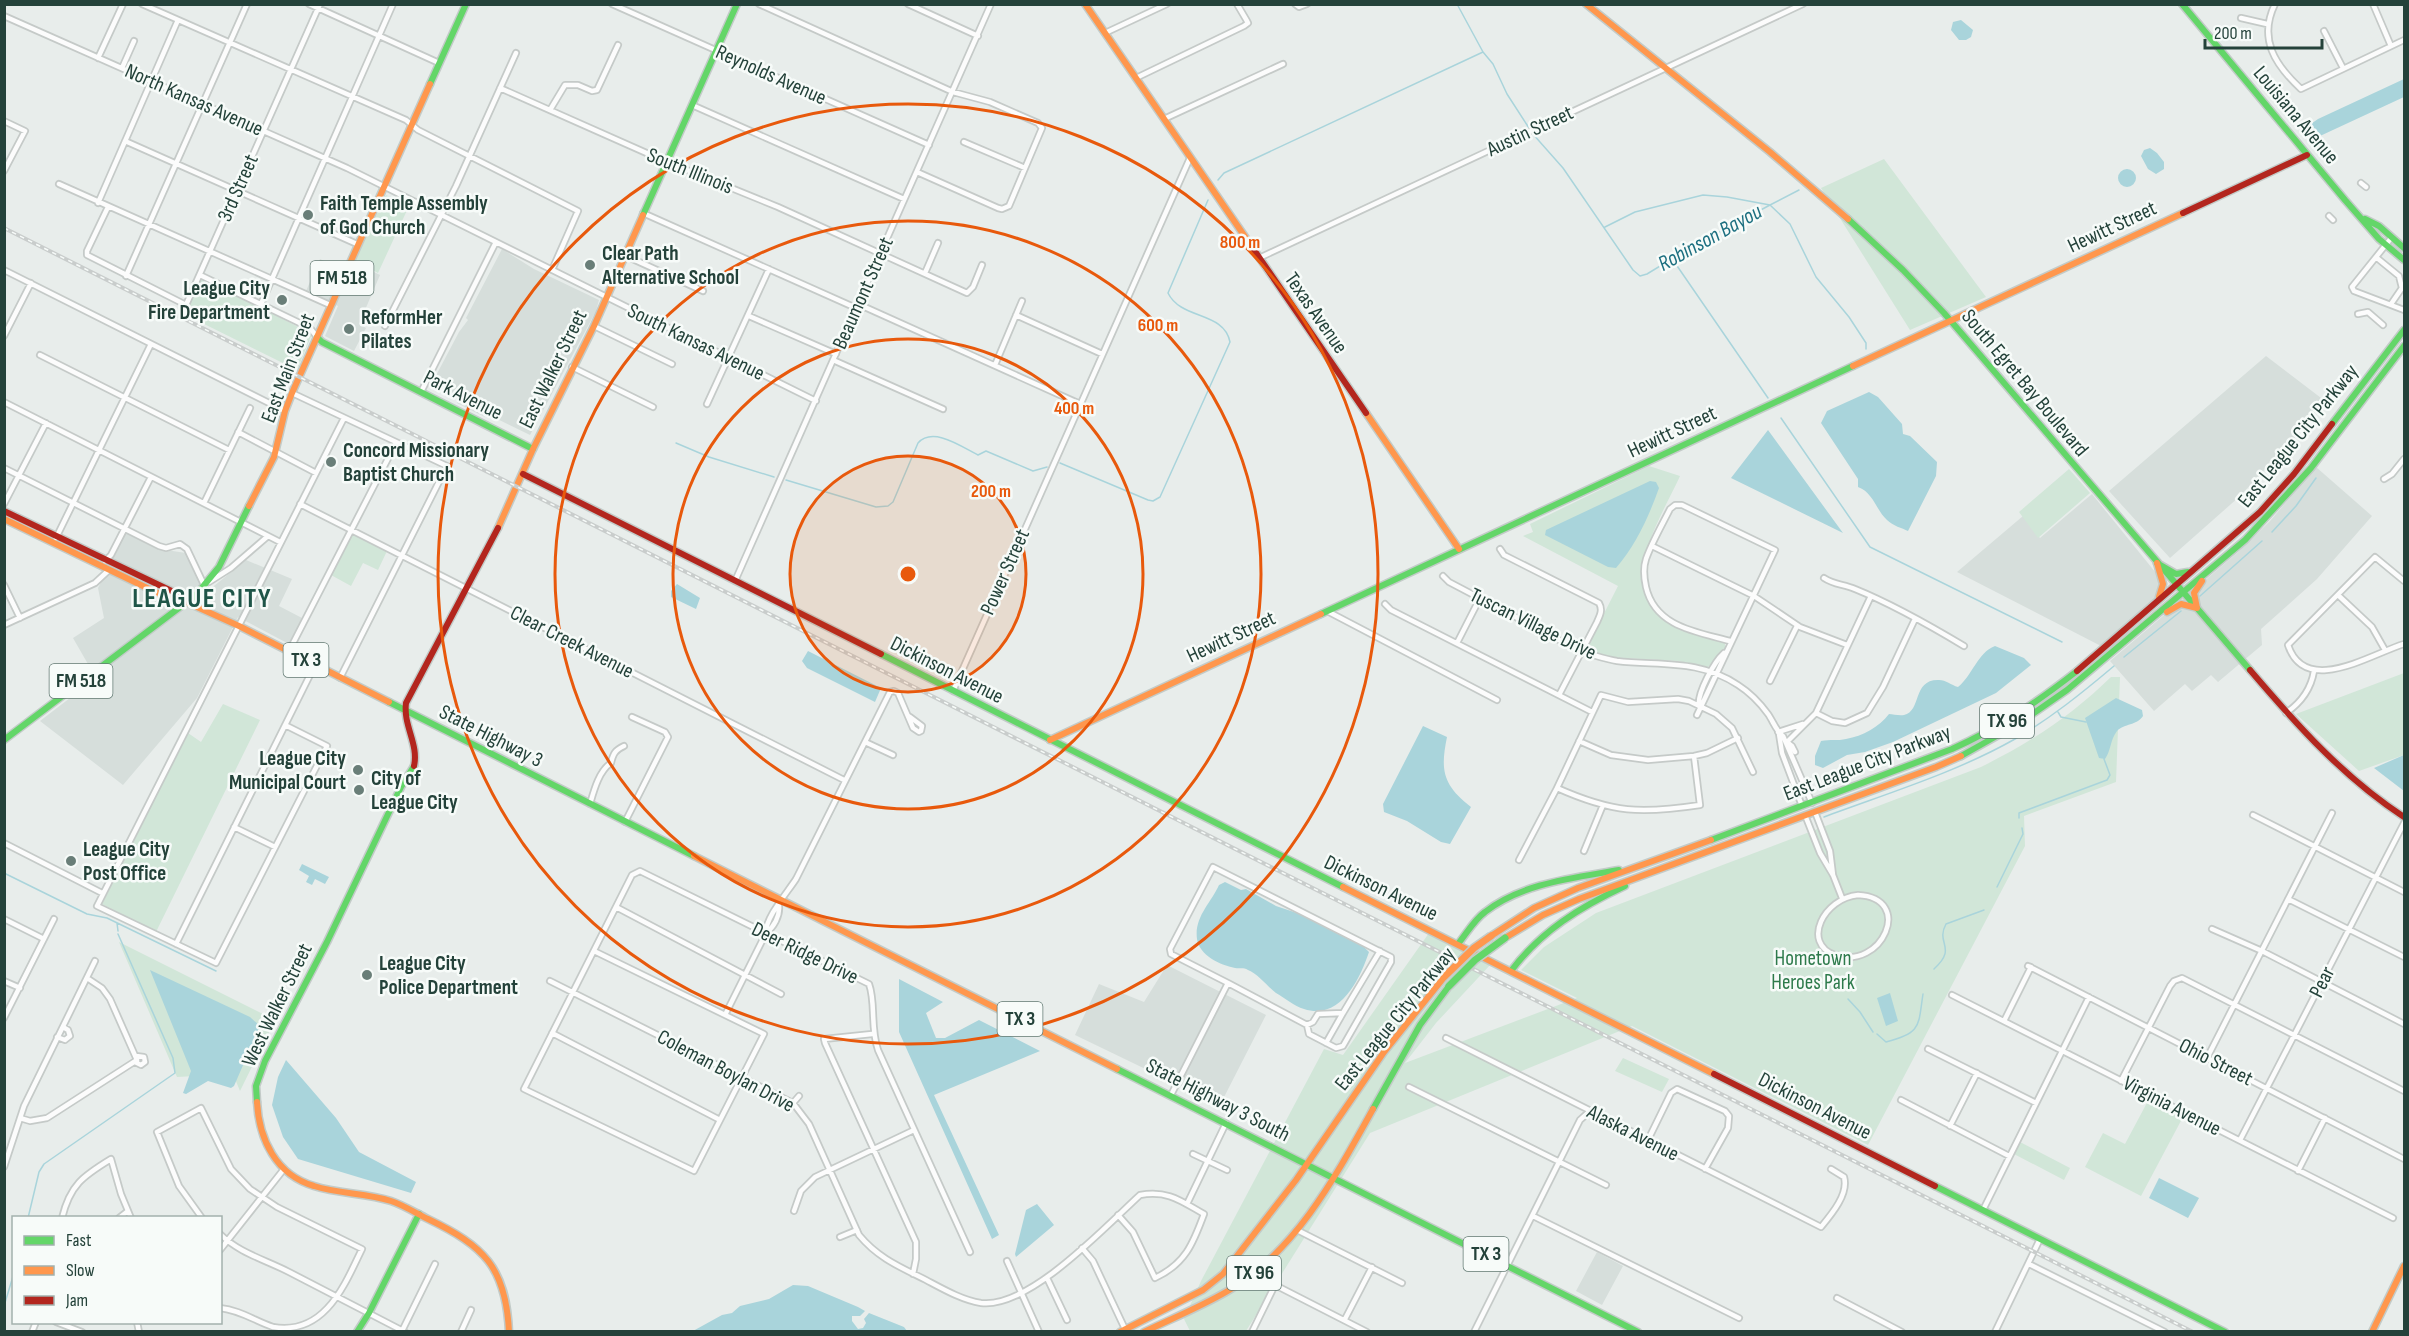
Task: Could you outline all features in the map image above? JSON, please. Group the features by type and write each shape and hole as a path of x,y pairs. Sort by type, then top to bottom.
{"main road":[{"name":"East Walker Street","path":"404,711 465,588 508,510 533,449 607,298 624,255 737,4"},
{"name":"Texas Avenue","path":"1086,4 1258,259 1459,549"},
{"name":"South Egret Bay Boulevard","path":"1586,4 1790,168 1859,227 1917,284 2286,713 2347,775 2404,817"},
{"name":"Louisiana Avenue","path":"2182,4 2379,239 2404,260"},
{"name":"East Main Street","path":"186,602 206,584 219,567 276,452 285,411 292,393 465,5"},
{"name":"Hewitt Street","path":"1050,740 2307,155"},
{"name":"Louisiana Avenue","path":"2362,217 2379,226 2404,248"},
{"name":"East League City Parkway","path":"1308,1163 1384,1052 1445,976 1459,961 1491,936 1534,908 1636,867 1941,753 1990,732 2062,683 2252,520 2283,487 2404,330"},
{"name":"Park Avenue","path":"317,337 322,342 533,449"},
{"name":"East League City Parkway","path":"1334,1177 1391,1080 1420,1025 1449,986 1475,960 1543,915 1579,899 1936,767 2011,730 2072,688 2258,527 2295,486 2403,348"},
{"name":"Dickinson Avenue","path":"523,474 2225,1332"},
{"name":"State Highway 3","path":"4,511 54,540"},
{"name":"State Highway 3","path":"4,519 180,595 186,602 289,651 781,903"},
{"path":"2145,625 2178,604 2197,608 2194,596 2197,586 2228,558 2233,549"},
{"path":"2157,563 2179,575 2203,563"},
{"path":"2155,604 2164,587 2157,563"},
{"name":"FM 518","path":"4,740 186,602"},
{"name":"West Walker Street","path":"404,711 405,728 412,743 415,764 401,787 327,942 266,1061 256,1086 258,1120 263,1139 272,1155 284,1169 313,1186 391,1201 461,1235 479,1250 495,1270 503,1289 508,1308 509,1332"},
{"path":"1812,802 1815,812"},
{"path":"1802,806 1805,815"},
{"path":"1511,971 1536,940 1568,915 1607,895 1682,865 1707,852"},
{"path":"1458,944 1485,912 1509,897 1596,874 1636,867"},
{"name":"State Highway 3 South","path":"781,903 1308,1163 1624,1328 1638,1332"},
{"name":"TX 96","path":"1124,1331 1203,1290 1223,1274 1308,1163"},
{"name":"TX 96","path":"1144,1332 1227,1292 1259,1269 1297,1230 1334,1177"},
{"path":"357,1332 419,1214"},
{"path":"2372,1332 2404,1266"}],"street":[{"path":"98,58 123,4"},
{"path":"142,4 406,120 411,125 578,211 552,270"},
{"path":"108,207 87,255 126,276 247,4"},
{"path":"309,4 439,63"},
{"path":"261,304 393,4"},
{"name":"Reynolds Avenue","path":"612,4 929,145"},
{"path":"759,4 953,92 990,102 1041,125 1042,131 1009,206 1002,209 917,172"},
{"path":"908,4 978,36"},
{"name":"Beaumont Street","path":"735,581 991,4"},
{"path":"1105,33 1167,4"},
{"path":"1136,78 1238,30 1248,23 1237,4"},
{"path":"1295,4 1299,7 1307,4"},
{"path":"2275,4 2267,24 2272,53 2290,79 2301,89 2404,40"},
{"path":"2373,4 2391,46"},
{"name":"Austin Street","path":"1258,259 1802,5"},
{"name":"3rd Street","path":"126,276 186,305 319,7"},
{"name":"North Kansas Avenue","path":"4,16 384,185"},
{"path":"2241,18 2267,24"},
{"path":"98,203 178,20"},
{"path":"2324,32 2343,68"},
{"path":"122,68 134,41"},
{"path":"550,110 565,85 578,85 592,92 597,90 618,45"},
{"path":"385,326 470,156 516,53"},
{"path":"1164,119 1283,64"},
{"name":"South Illinois","path":"500,88 778,207 967,293 970,292 982,265"},
{"path":"692,105 904,199"},
{"path":"4,121 25,131 4,171"},
{"path":"125,141 357,244"},
{"path":"964,142 1024,168"},
{"name":"Power Street","path":"953,691 1190,158"},
{"path":"59,184 330,305"},
{"name":"South Kansas Avenue","path":"384,185 816,401"},
{"path":"644,213 1080,404"},
{"path":"2392,237 2352,287 2354,291 2404,310"},
{"path":"421,392 496,242"},
{"path":"925,273 938,243"},
{"path":"624,255 703,291"},
{"path":"2377,258 2399,276 2402,288 2391,304"},
{"path":"707,404 769,269"},
{"path":"4,270 285,411"},
{"path":"200,275 310,327 317,337"},
{"path":"4,336 31,284"},
{"path":"994,365 1022,302"},
{"path":"2358,314 2368,312 2383,325"},
{"path":"1016,315 1102,354"},
{"path":"749,316 836,354"},
{"path":"594,326 672,364"},
{"path":"54,540 151,344"},
{"path":"40,355 229,450"},
{"path":"833,360 943,409"},
{"path":"572,368 653,407"},
{"path":"292,393 447,466 340,678"},
{"path":"4,402 280,542"},
{"path":"204,503 250,408"},
{"path":"285,725 327,746 216,963 97,906 344,418"},
{"path":"4,504 46,423"},
{"path":"238,432 315,474"},
{"path":"289,651 396,443"},
{"path":"2384,479 2392,474 2404,459"},
{"path":"4,468 159,546 166,548 180,544 187,549 206,584 231,568 268,536"},
{"path":"4,625 95,583 107,565 151,477"},
{"name":"Clear Creek Avenue","path":"300,504 844,780"},
{"path":"1696,715 1703,704 1713,673 1754,596 1775,550 1682,505 1675,505 1670,509 1645,563 1644,575 1648,595 1657,610 1679,627 1730,641"},
{"path":"1652,546 1754,596 1797,626 1847,645"},
{"path":"1500,549 1504,555 1601,606 1601,612 1559,695"},
{"path":"2404,581 2375,557 2289,642 2288,648 2303,667 2324,672 2404,644"},
{"name":"Tuscan Village Drive","path":"1443,576 1449,582 1582,652 1603,659 1679,663 1713,673 1739,685 1767,713 1787,742 1812,802"},
{"path":"1824,578 1871,596 1964,646"},
{"path":"4,585 20,618"},
{"path":"1787,742 1816,713 1871,596"},
{"path":"2338,596 2372,627 2385,650"},
{"path":"1457,643 1480,598"},
{"path":"1385,604 1391,610 1592,712"},
{"path":"1327,611 1497,700"},
{"path":"1816,713 1832,721 1845,723 1867,713 1883,687 1915,619"},
{"path":"1770,681 1797,626"},
{"path":"176,944 315,665"},
{"path":"2286,713 2308,691 2314,671"},
{"path":"725,1015 766,933 771,929 780,912 781,903 796,879 844,780 891,692 898,693 910,717"},
{"path":"1519,860 1557,788 1601,695 1628,702 1677,699 1700,707 1723,719 1738,738 1753,772"},
{"path":"625,822 668,737 665,732 632,717"},
{"path":"1779,733 1809,721"},
{"name":"Tuscan Village Drive","path":"1779,733 1782,753 1802,806"},
{"path":"1580,741 1611,755 1648,760 1707,753 1738,738"},
{"path":"865,742 893,755"},
{"path":"590,804 606,766 611,763 615,752 624,746"},
{"path":"1557,788 1603,806 1628,810 1658,811 1700,805 1694,756"},
{"path":"1584,851 1603,806"},
{"path":"1815,812 1832,857 1833,875"},
{"path":"2207,1058 2332,813"},
{"path":"1805,815 1823,860 1833,875 1842,898"},
{"path":"2253,815 2404,892"},
{"name":"Pear","path":"2240,1140 2404,823"},
{"path":"234,827 275,847"},
{"path":"1816,843 1825,839"},
{"path":"4,843 102,894"},
{"path":"1213,867 1380,951 1391,957 1391,962 1343,1046 1336,1048 1310,1034 1307,1025 1171,954 1170,949 1213,867"},
{"name":"Deer Ridge Drive","path":"616,907 632,875 638,870 869,984 872,991 872,1034 970,1252"},
{"path":"1869,897 1879,902 1886,911 1888,920 1885,936 1865,953 1851,957 1839,956 1828,951 1822,943 1819,929 1823,916 1842,898 1869,897"},
{"path":"2288,899 2404,957"},
{"path":"594,951 764,1034 694,1171 524,1089 616,907 781,994"},
{"path":"4,919 44,939"},
{"path":"4,1018 54,920"},
{"path":"2212,929 2262,951 2404,1024"},
{"path":"1326,1043 1380,951"},
{"path":"4,1167 20,1118 95,961"},
{"name":"Ohio Street","path":"2004,1021 2030,967 2404,1159"},
{"path":"20,1118 30,1121 47,1118 136,1059 110,999 102,988 87,978"},
{"path":"2121,1081 2170,987 2177,979 2185,978 2404,1091"},
{"path":"4,981 20,988"},
{"name":"Coleman Boylan Drive","path":"550,981 793,1103 809,1124 857,1230 870,1248 891,1264 966,1299 983,1303 997,1301 1021,1293 1047,1278 1140,1195 1160,1192 1204,1214 1183,1259 1170,1271 1155,1278 1133,1232 1118,1215"},
{"path":"1171,1095 1228,983"},
{"name":"Virginia Avenue","path":"1952,995 2393,1218"},
{"path":"1983,1209 2089,997"},
{"path":"1307,1025 1313,1022 1318,1014 1343,1013"},
{"path":"57,1037 65,1040 70,1036 68,1030 63,1027"},
{"path":"552,1033 720,1120"},
{"path":"872,1034 825,1038 829,1055 916,1242 913,1274"},
{"name":"Alaska Avenue","path":"1446,1038 1821,1227 1833,1212 1846,1184 1844,1177 1832,1169"},
{"path":"1928,1049 2036,1103"},
{"path":"1950,1126 1977,1073"},
{"path":"1409,1086 1606,1185"},
{"path":"1648,1140 1671,1093 1677,1089 1725,1111 1730,1123 1705,1169"},
{"path":"793,1103 799,1096"},
{"path":"1901,1100 2009,1156"},
{"path":"201,1216 179,1186 157,1132 201,1108 231,1169 250,1189 287,1212 362,1249 338,1297 321,1318 294,1328 274,1327 241,1312 222,1308"},
{"path":"1474,1332 1580,1120 1590,1111"},
{"path":"2298,1171 2325,1118"},
{"path":"1187,1204 1226,1122"},
{"path":"794,1211 801,1191 815,1177 914,1130"},
{"path":"1193,1154 1227,1170"},
{"path":"63,1216 72,1190 90,1171 111,1159 131,1216"},
{"path":"222,1247 284,1169"},
{"path":"121,1216 128,1211"},
{"path":"1533,1216 1739,1318"},
{"path":"840,1237 857,1230"},
{"path":"1297,1230 1402,1283"},
{"path":"222,1236 260,1260 403,1331 435,1264"},
{"path":"1995,1332 2040,1239"},
{"path":"1082,1248 1093,1261 1124,1331"},
{"path":"1007,1262 1039,1332"},
{"path":"2029,1264 2165,1332"},
{"path":"1345,1319 1372,1267"},
{"path":"1259,1269 1275,1285 1345,1319 1366,1332"},
{"path":"1047,1278 1067,1320"},
{"path":"1252,1332 1275,1285"},
{"path":"1837,1298 1902,1332"},
{"path":"461,1332 471,1310"},
{"path":"59,1324 82,1332"}],"shaded area":[{"path":"502,249 534,269 599,300 596,311 530,435 487,414 485,417 457,403 458,399 431,385 459,332 468,320 466,318"},
{"path":"320,259 349,273 354,262 380,275 359,324 366,328 354,351 325,336 338,306 306,291"},
{"path":"2266,356 2325,401 2295,438 2239,497 2170,558 2109,491"},
{"path":"2316,467 2372,516 2317,579 2261,629 2262,645 2218,682 2211,675 2192,691 2185,684 2154,711 2110,661 2237,553 2270,521"},
{"path":"2092,494 2160,578 2160,591 2156,597 2101,646 1957,572 2023,516 2040,538"},
{"path":"126,533 166,550 186,553 199,582 209,590 246,560 292,579 279,606 302,618 289,644 238,617 197,698 123,785 40,721 96,678 73,638 104,618 98,588"},
{"path":"1167,965 1266,1015 1220,1105 1075,1035 1099,984 1144,1002"},
{"path":"1597,1252 1623,1266 1602,1305 1576,1291"}],"green space":[{"path":"1884,159 1986,297 1910,330 1821,188"},
{"path":"386,195 409,206 378,273 355,261"},
{"path":"201,277 312,334 297,370 184,314"},
{"path":"1649,466 1680,476 1653,533 1646,554 1643,574 1645,593 1654,610 1672,625 1725,642 1725,648 1708,667 1678,661 1608,657 1588,650 1588,645 1618,586 1523,536 1533,532 1530,524"},
{"path":"2069,469 2090,493 2038,538 2019,512"},
{"path":"353,534 387,551 378,570 363,563 351,586 331,575"},
{"path":"2404,673 2404,755 2359,771 2296,714"},
{"name":"Hometown Heroes Park","path":"2111,677 2120,677 2116,782 2024,816 2025,846 1868,1145 1632,1026 1370,1133 1246,1331 1190,1331 1184,1319 1201,1281 1324,1049 1343,1055 1429,933 1491,964 1436,1023 1405,1063 1577,998 1521,970 1544,947 1596,913 1981,767 2050,727 2081,704"},
{"path":"223,704 260,720 156,932 102,904 188,733 201,742"},
{"path":"119,942 275,1020 240,1091 233,1074 177,1077"},
{"path":"1623,1058 1669,1079 1662,1092 1615,1071"},
{"path":"2149,1099 2183,1117 2141,1196 2085,1167 2103,1133 2125,1144"},
{"path":"2020,1142 2070,1168 2064,1180 2014,1154"}],"water":[{"path":"1961,20 1973,30 1971,37 1966,40 1959,40 1951,30 1953,22"},
{"path":"2404,79 2404,97 2320,136 2311,135 2308,126 2318,119"},
{"path":"2150,148 2164,162 2164,169 2156,174 2148,169 2141,156 2144,150"},
{"path":"2127,169 2133,172 2136,178 2133,184 2127,187 2121,184 2118,178 2121,172"},
{"path":"1869,392 1878,397 1902,424 1903,434 1910,436 1937,462 1936,476 1908,531 1887,520 1871,497 1858,487 1858,479 1821,423 1827,411"},
{"path":"1768,430 1843,533 1731,478"},
{"path":"1650,481 1656,482 1659,488 1655,499 1636,540 1616,568 1608,567 1545,535 1546,530"},
{"path":"677,584 700,598 696,609 671,597 671,591"},
{"path":"1995,646 2024,658 2031,665 1996,693 1893,742 1865,752 1847,755 1823,768 1815,765 1815,756 1821,741 1843,740 1858,736 1875,727 1889,714 1904,715 1910,712 1921,690 1930,681 1942,680 1958,687 1968,677 1979,659"},
{"path":"808,651 881,688 875,702 807,668 802,661"},
{"path":"2116,698 2142,710 2143,716 2117,731 2105,759 2099,758 2085,718"},
{"path":"1423,726 1447,737 1444,759 1446,776 1454,792 1471,807 1450,844 1441,842 1407,821 1384,812 1383,804"},
{"path":"2404,755 2404,791 2374,768"},
{"path":"302,864 329,877 325,884 315,879 312,885 306,882 309,876 299,870"},
{"path":"1225,882 1241,890 1246,889 1276,906 1306,916 1364,947 1369,952 1360,974 1347,995 1328,1009 1317,1011 1304,1009 1276,993 1252,972 1223,964 1206,954 1197,939 1198,924 1219,885"},
{"path":"150,970 250,1017 260,1026 234,1086 231,1088 208,1081 186,1094 183,1093 191,1071"},
{"path":"899,979 943,1002 926,1013 936,1038 945,1038 979,1020 1040,1051 934,1095 999,1235 992,1239 899,1032"},
{"path":"1890,993 1898,1021 1886,1026 1877,998"},
{"path":"286,1060 336,1118 359,1152 416,1182 411,1193 298,1159 283,1137 272,1105 278,1077"},
{"path":"2159,1178 2199,1198 2188,1218 2149,1198"},
{"path":"1037,1204 1054,1225 1016,1257 1026,1210"},
{"path":"793,1285 808,1286 865,1311 860,1316 852,1316 852,1321 858,1329 863,1328 866,1323 864,1319 869,1313 904,1327 907,1331 693,1331 722,1315 732,1313 740,1306 769,1299"}],"waterway":[{"name":"Robinson Bayou","path":"1457,4 1483,52 1493,64 1507,94 1529,128"},
{"path":"1218,180 1224,173 1483,52"},
{"name":"Robinson Bayou","path":"1532,133 1563,168 1633,270 1640,276 1770,205 1790,224 1816,277 1849,317 1866,343 1866,349"},
{"name":"Robinson Bayou","path":"1605,227 1635,212 1703,195 1770,205 1799,190"},
{"path":"1060,463 1148,500 1153,501 1160,497 1230,342 1220,325 1182,308 1168,293 1208,200"},
{"path":"1673,260 1768,398"},
{"path":"1781,418 1870,547 2062,642"},
{"path":"786,480 876,507 888,506 893,502 918,443 924,438 931,437 939,437 956,443 978,455 986,451 1033,471 1047,467"},
{"path":"676,443 709,457 774,477"},
{"path":"2272,532 2296,506 2316,478"},
{"path":"2200,596 2262,541"},
{"path":"2124,657 2181,611"},
{"path":"1824,817 1921,782 1992,751 2054,714 2114,666"},
{"path":"2058,712 2061,717 2086,722"},
{"path":"2019,818 2019,813 2107,780 2110,775 2104,759"},
{"path":"1997,887 2023,834 2022,828"},
{"path":"4,873 87,914 107,918 216,971"},
{"path":"1934,969 1944,956 1943,931 1946,924 1984,910"},
{"path":"117,923 118,931"},
{"path":"28,1216 39,1172 44,1164 175,1073 173,1058 118,934"},
{"path":"1877,1034 1886,1042 1898,1039 1912,1031 1919,1021 1923,994"},
{"path":"1848,999 1873,1032"},
{"path":"4,1306 12,1280"}],"railway":[{"path":"4,228 2193,1332"}],"traffic: fast":[{"path":"430,84 466,4"},
{"path":"643,215 737,4"},
{"path":"2182,4 2345,200 2379,239 2404,260"},
{"path":"1848,219 1903,270 1944,313 2250,670"},
{"path":"2365,219 2379,226 2404,248"},
{"path":"2332,424 2404,330"},
{"path":"317,337 322,342 533,449"},
{"path":"1961,756 2018,724 2067,690 2245,540 2311,468 2404,346"},
{"path":"1321,614 1853,366"},
{"path":"4,740 196,595 219,567 249,506"},
{"path":"2157,563 2176,574 2188,572"},
{"path":"881,654 1343,887"},
{"path":"1711,840 1952,749 2017,714 2077,671"},
{"path":"389,702 694,856"},
{"path":"257,1102 256,1086 265,1061 327,942 401,787 414,766"},
{"path":"1458,944 1481,915 1515,894 1549,883 1619,870"},
{"path":"1511,971 1535,944 1562,921 1625,886"},
{"path":"1449,986 1475,960 1505,938"},
{"path":"1373,1109 1420,1025 1449,986"},
{"path":"1117,1069 1638,1332"},
{"path":"1935,1186 2225,1332"},
{"path":"357,1332 419,1214"}],"traffic: slow":[{"path":"1085,4 1250,244"},
{"path":"1586,4 1770,152 1848,219"},
{"path":"249,506 274,457 285,411 292,393 430,84"},
{"path":"1853,366 2183,213"},
{"path":"498,528 533,449 594,326 643,215"},
{"path":"1366,413 1459,549"},
{"path":"4,519 172,600 186,602 239,626 389,702"},
{"path":"2157,563 2163,584 2159,597"},
{"path":"2197,608 2194,593 2202,581"},
{"path":"2167,612 2181,604 2197,608"},
{"path":"1050,740 1321,614"},
{"path":"1505,938 1543,915 1579,899 1961,756"},
{"path":"1491,936 1534,908 1578,888 1711,840"},
{"path":"694,856 1117,1069"},
{"path":"1343,887 1714,1074"},
{"path":"1445,976 1474,948 1491,936"},
{"path":"1120,1332 1203,1290 1223,1274 1296,1180 1384,1052 1445,976"},
{"path":"257,1102 258,1116 266,1142 272,1154 289,1173 301,1181 323,1189 372,1196 396,1203 447,1229 477,1249 497,1275 503,1291 509,1332"},
{"path":"1144,1332 1226,1292 1251,1276 1273,1256 1312,1211 1373,1109"},
{"path":"2372,1332 2404,1266"}],"traffic: jam":[{"path":"2183,213 2307,155"},
{"path":"1250,244 1366,413"},
{"path":"2077,671 2260,512 2294,474 2332,424"},
{"path":"523,474 881,654"},
{"path":"4,511 180,595 186,602"},
{"path":"414,766 414,750 406,703 498,528"},
{"path":"2250,670 2322,749 2361,785 2404,817"},
{"path":"1714,1074 1935,1186"}],"place":[{"name":"Faith Temple Assembly of God Church","path":"308,215"},
{"name":"Clear Path Alternative School","path":"590,265"},
{"name":"League City Fire Department","path":"282,300"},
{"name":"ReformHer Pilates","path":"349,329"},
{"name":"Concord Missionary Baptist Church","path":"331,462"},
{"name":"League City Municipal Court","path":"358,770"},
{"name":"City of League City","path":"359,790"},
{"name":"League City Post Office","path":"71,861"},
{"name":"League City Police Department","path":"367,975"}],"district":[{"name":"LEAGUE CITY","path":"202,599"}]}
